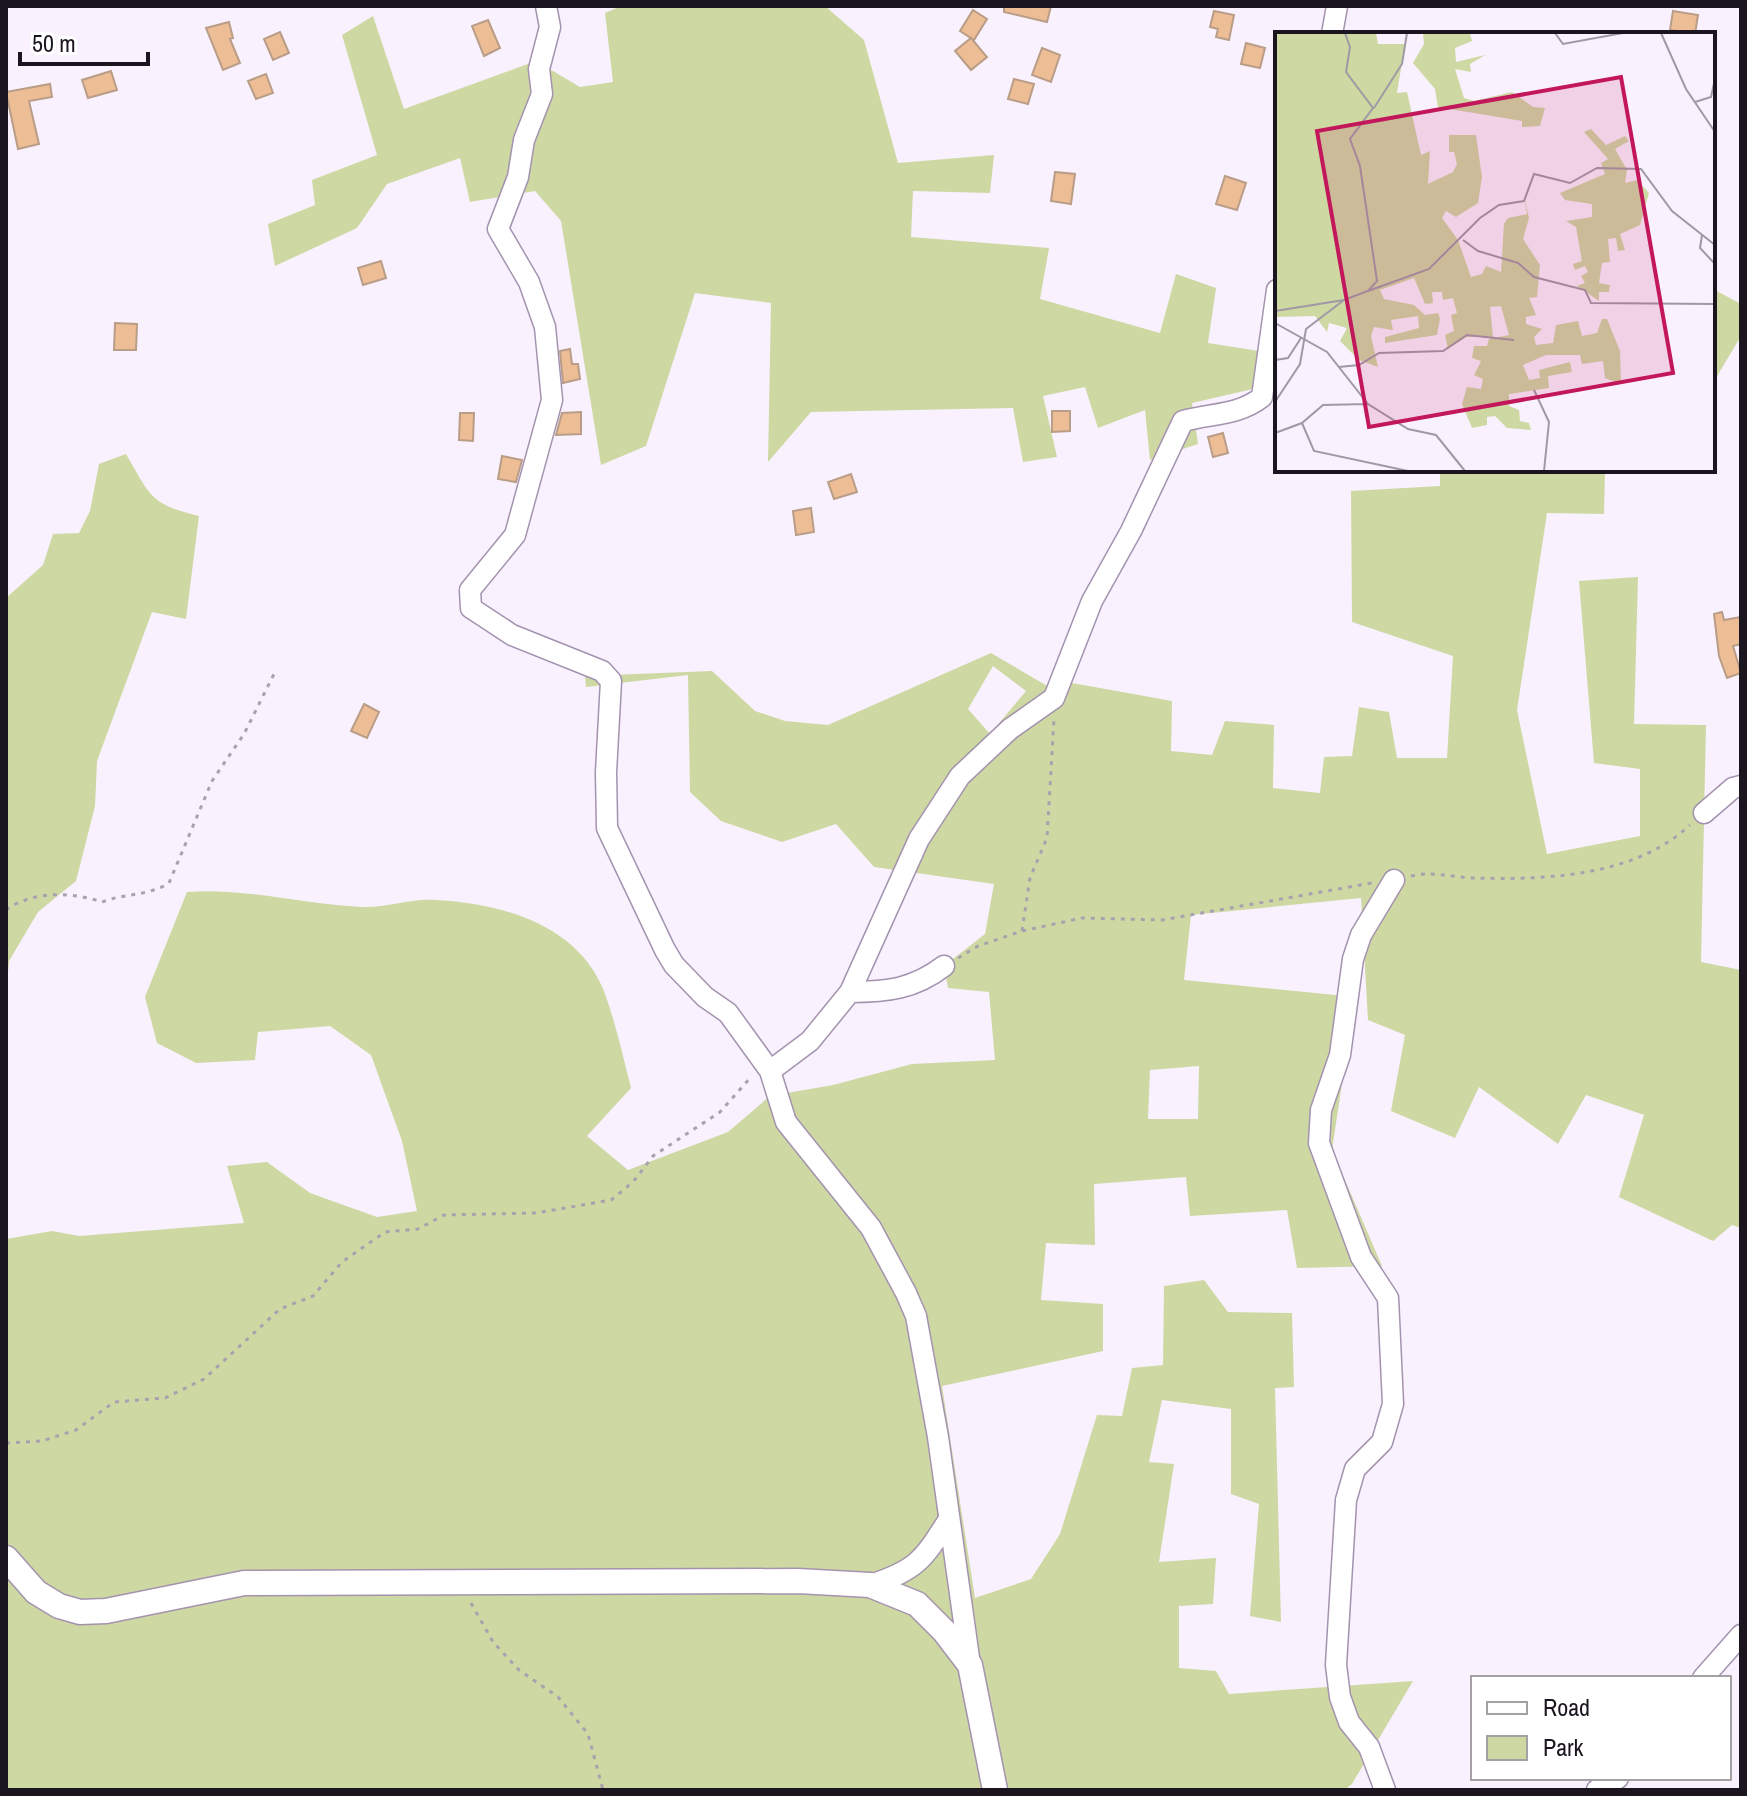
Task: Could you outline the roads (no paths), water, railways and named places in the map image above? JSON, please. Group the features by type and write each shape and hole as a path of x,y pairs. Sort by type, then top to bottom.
{"street":[{"path":"546,6 550,27 539,69 542,94 524,140 517,181 498,229 529,282 545,327 552,400 515,535 470,590 471,608 512,635 602,671 611,681 606,772 607,828 674,965 705,997 728,1013 766,1066 786,1122 871,1228 916,1316 970,1665 995,1790"},
{"path":"1332,32 1337,6"},
{"path":"766,1066 810,1041 850,992 919,839 960,776 1010,729 1054,698 1092,601 1131,531 1183,421 1237,411 1262,397 1275,304"},
{"path":"1704,813 1733,788 1741,786"},
{"path":"1385,1790 1369,1747 1349,1722 1340,1697 1336,1665 1346,1500 1355,1469 1382,1442 1393,1404 1388,1298 1361,1257 1337,1200 1319,1143 1321,1110 1340,1055 1353,959 1361,935 1394,880"},
{"path":"850,992 880,992 924,982 944,966"},
{"path":"870,1585 902,1575 926,1556 949,1519"},
{"path":"6,1558 36,1592 59,1606 80,1612 106,1611 244,1583 798,1581 870,1585 917,1604 970,1665"},
{"path":"1705,1676 1741,1635"},
{"path":"1597,1790 1617,1783"}]}
